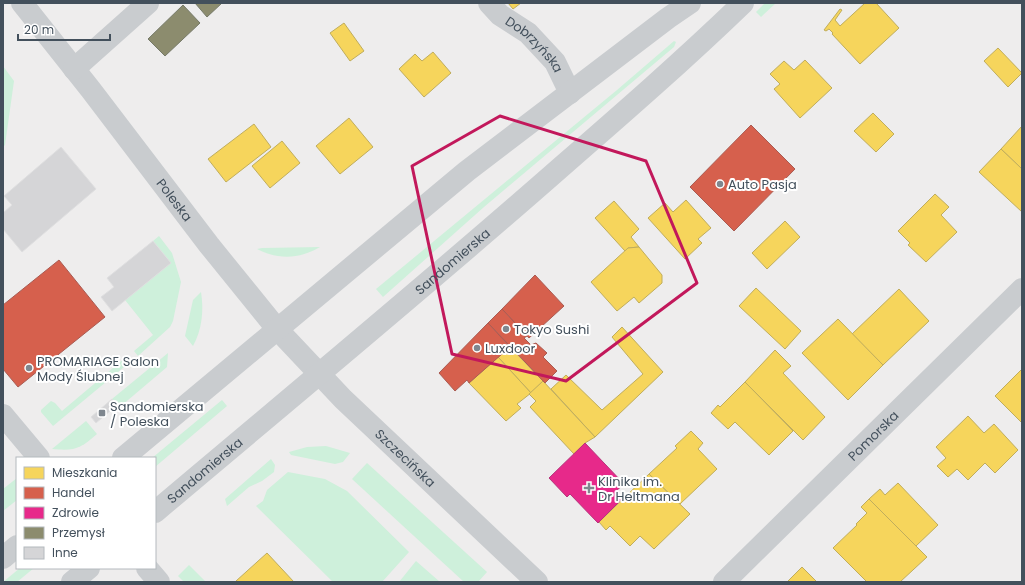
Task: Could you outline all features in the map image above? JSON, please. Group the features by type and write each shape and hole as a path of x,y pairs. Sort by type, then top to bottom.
{"street":[{"name":"Poleska","path":"22,3 209,245 277,329"},
{"path":"74,69 148,3"},
{"name":"Dobrzyńska","path":"489,3 500,15 528,33 555,62 570,93"},
{"path":"124,457 467,171 668,18 690,3"},
{"name":"Sandomierska","path":"156,511 498,222 646,93 743,3"},
{"name":"Pomorska","path":"724,582 1022,289"},
{"name":"Szczecińska","path":"277,329 400,453 537,582"},
{"path":"3,415 39,457"},
{"path":"3,558 16,547"},
{"path":"72,582 88,569"},
{"path":"148,569 159,582"}],"highlighted area":[{"path":"500,116 646,161 697,283 566,381 452,354 412,166"}],"green space":[{"path":"765,3 776,3 761,17 756,12"},
{"path":"674,41 676,42 674,47 484,207 383,297 376,289 617,90"},
{"path":"3,66 14,81 5,145 3,147"},
{"path":"159,236 172,253 181,282 173,321 170,327 138,356 134,351 153,335 125,300 171,263 153,241"},
{"path":"320,247 305,254 289,257 265,253 257,249 262,248"},
{"path":"201,292 202,320 193,346 185,336 193,300"},
{"path":"168,353 167,367 121,406 117,405 112,399"},
{"path":"126,357 130,362 53,426 41,412 41,410 51,401 55,403 62,411"},
{"path":"222,400 227,406 156,466 156,457 153,457"},
{"path":"86,421 97,434 91,439 77,448 66,450 52,449"},
{"path":"326,446 350,453 343,462 335,464 291,455 289,452 307,447"},
{"path":"271,459 275,465 274,472 262,481 249,487 227,506 225,499"},
{"path":"367,463 487,572 478,582 464,582 352,479"},
{"path":"288,472 325,479 347,491 409,552 382,582 333,582 256,506 263,501 267,490"},
{"path":"16,479 16,501 3,511 3,489"},
{"path":"416,561 440,582 399,582"},
{"path":"189,565 206,582 184,582 178,576"},
{"path":"19,569 33,569 17,582 3,582"}],"building: Mieszkania":[{"path":"508,3 521,3 513,9"},
{"path":"865,3 876,3 899,28 860,64 829,29 826,31 824,30 840,9 842,10 835,20 840,26"},
{"path":"344,23 364,51 350,61 330,33"},
{"path":"998,48 1022,73 1008,87 984,61"},
{"path":"433,52 451,73 424,97 399,69 415,54 422,61"},
{"path":"805,60 832,88 800,118 774,89 780,84 770,74 784,61 794,70"},
{"path":"873,113 894,134 876,152 854,131"},
{"path":"349,118 373,147 340,174 316,146"},
{"path":"254,124 271,147 226,182 208,159"},
{"path":"1022,126 1022,169 1001,149"},
{"path":"282,141 300,163 270,188 252,166"},
{"path":"1001,149 1022,169 1022,212 979,172"},
{"path":"935,194 949,207 941,215 957,232 926,262 908,245 910,243 898,231"},
{"path":"686,200 711,228 698,239 702,243 685,259 648,218 665,203 673,212"},
{"path":"614,201 639,229 631,237 639,247 628,248 625,251 595,218"},
{"path":"785,221 800,237 767,269 752,253"},
{"path":"639,247 662,275 662,283 639,303 634,297 617,311 591,282 628,248"},
{"path":"756,288 801,331 785,349 739,306"},
{"path":"899,289 929,321 883,365 852,334"},
{"path":"838,319 883,365 848,400 802,353"},
{"path":"622,327 663,372 595,437 551,389 566,375 602,410 643,374 612,337"},
{"path":"510,347 543,381 531,393 498,357"},
{"path":"775,350 791,366 783,373 825,417 803,440 745,382"},
{"path":"498,357 531,393 517,404 521,408 506,421 469,383"},
{"path":"1022,369 1022,423 995,396"},
{"path":"543,381 595,437 585,443 574,454 530,407 536,401 529,394"},
{"path":"745,382 793,431 769,455 735,422 728,429 711,413 718,405 720,407"},
{"path":"968,416 984,433 994,424 1018,450 995,473 985,463 968,480 957,469 948,477 937,466 946,458 936,447"},
{"path":"691,431 703,443 698,449 717,469 680,504 649,474 677,448 675,446"},
{"path":"649,474 690,514 654,549 640,536 630,546 610,526 606,530 599,522"},
{"path":"898,483 938,525 916,546 869,499 880,489 885,495"},
{"path":"869,499 927,557 900,582 867,582 833,548 867,513 861,507"},
{"path":"267,553 294,582 236,581"},
{"path":"802,567 817,582 787,582"}],"building: Handel":[{"path":"751,125 795,169 734,231 690,187"},
{"path":"59,260 105,317 18,387 3,369 3,305"},
{"path":"535,275 564,306 529,338 502,309"},
{"path":"502,309 527,336 524,338 531,345 536,343 547,353 543,357 557,371 545,383 488,323"},
{"path":"488,323 510,347 469,383 467,380 455,391 439,373"}],"building: Zdrowie":[{"path":"585,443 624,484 616,491 623,498 598,523 570,494 567,497 549,478"}],"building: Przemysł":[{"path":"195,3 222,3 207,17"},
{"path":"183,5 200,23 165,56 148,39"}],"building: Inne":[{"path":"61,147 96,189 22,252 3,229 3,213 12,205 4,196"},
{"path":"153,241 171,263 112,311 101,297 114,287 107,278"},
{"path":"112,399 117,405 96,423 91,417"}],"place":[{"name":"Auto Pasja","path":"720,184"},
{"name":"Tokyo Sushi","path":"506,329"},
{"name":"Luxdoor","path":"477,348"},
{"name":"PROMARIAGE Salon Mody Ślubnej","path":"29,368"},
{"name":"Sandomierska / Poleska","path":"102,413"},
{"name":"Klinika im. Dr Heltmana","path":"589,488"}]}
